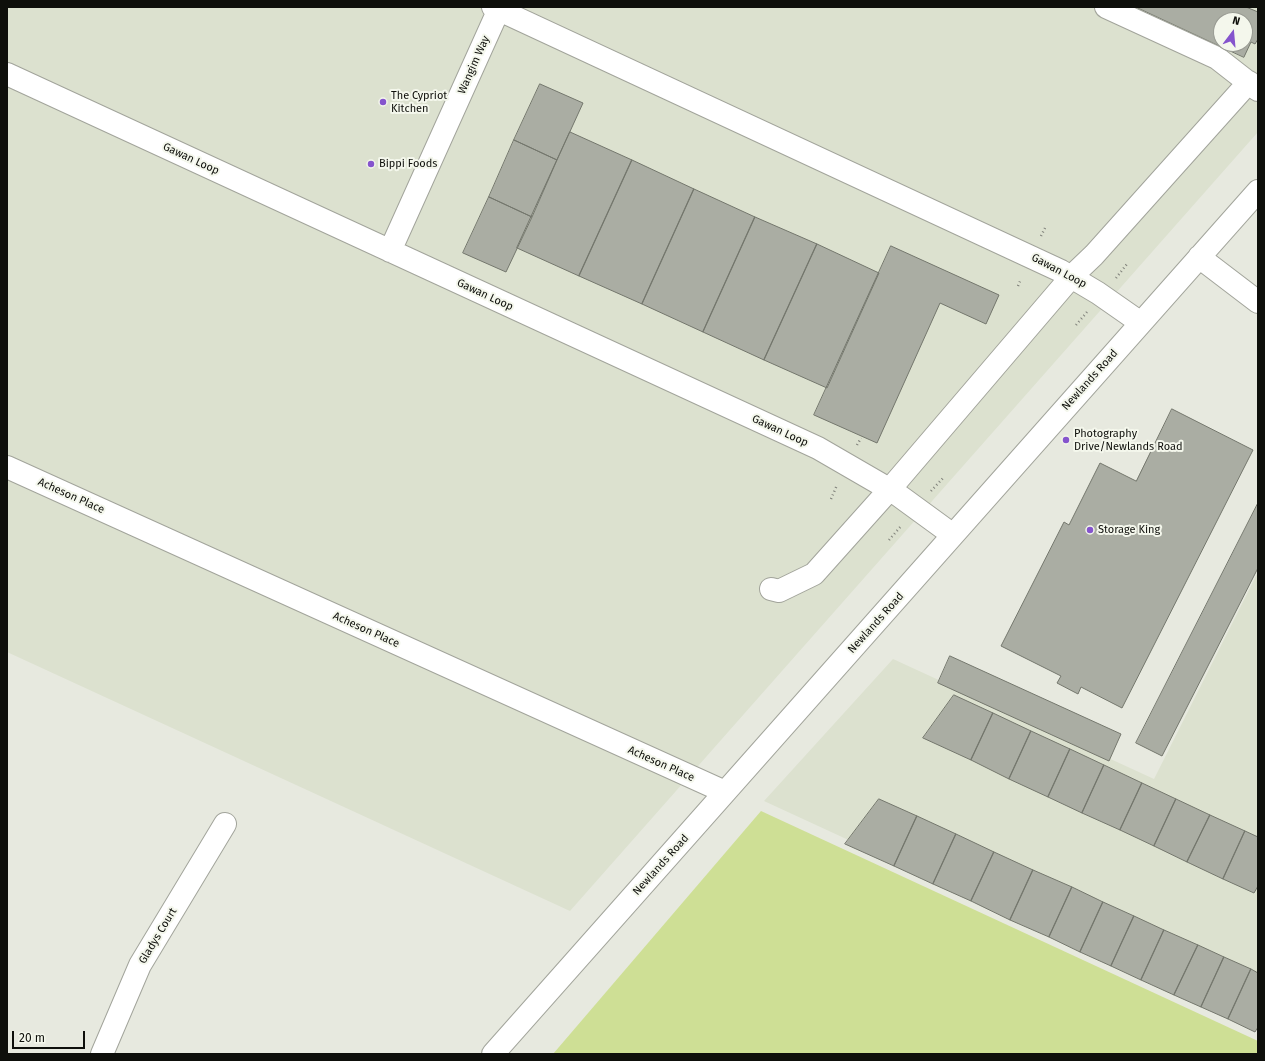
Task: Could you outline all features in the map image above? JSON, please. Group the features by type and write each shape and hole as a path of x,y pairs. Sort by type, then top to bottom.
{"street":[{"path":"771,590 779,591 814,574 890,489 1072,276 1094,255 1253,86 1217,58 1106,7"},
{"name":"Wangim Way","path":"390,251 496,8"},
{"name":"Gawan Loop","path":"496,8 1072,276 1141,323"},
{"name":"Gawan Loop","path":"7,74 818,448 890,489 953,535"},
{"name":"Newlands Road","path":"493,1054 1258,191"},
{"path":"1199,257 1258,302"},
{"name":"Acheson Place","path":"7,467 725,792"},
{"name":"Gladys Court","path":"102,1054 140,965 225,824"}],"shaded area":[{"path":"7,7 1258,7 1258,132 570,911 7,652"},
{"path":"1258,572 1258,1029 764,801 893,659 1154,779"}],"green space":[{"path":"761,811 1258,1041 1258,1054 553,1054"}],"building":[{"path":"1136,7 1246,7 1258,12 1258,39 1255,44 1253,43 1253,12 1213,12 1213,43"},
{"path":"1233,52 1246,52 1244,57"},
{"path":"540,84 583,103 557,160 514,140"},
{"path":"570,132 632,160 579,276 517,248"},
{"path":"514,140 557,160 532,217 489,197"},
{"path":"632,160 694,189 642,304 579,276"},
{"path":"694,189 755,217 703,332 642,304"},
{"path":"489,197 532,217 506,272 463,253"},
{"path":"755,217 817,244 764,360 703,332"},
{"path":"817,244 879,273 827,388 764,360"},
{"path":"891,246 999,295 986,324 940,303 877,443 814,415"},
{"path":"1172,409 1253,450 1122,708 1081,687 1078,694 1057,683 1061,676 1001,646 1064,522 1069,525 1100,463 1136,481"},
{"path":"1258,503 1258,568 1162,756 1136,743"},
{"path":"950,656 1121,734 1109,761 938,683"},
{"path":"954,695 993,713 971,760 923,738"},
{"path":"993,713 1031,731 1009,779 971,760"},
{"path":"1031,731 1070,749 1048,797 1009,779"},
{"path":"1070,749 1104,765 1082,813 1048,797"},
{"path":"1104,765 1142,783 1120,830 1082,813"},
{"path":"1142,783 1176,799 1154,846 1120,830"},
{"path":"879,799 917,816 894,866 845,844"},
{"path":"1176,799 1210,815 1187,862 1154,846"},
{"path":"1210,815 1245,831 1223,879 1187,862"},
{"path":"917,816 956,834 933,884 894,866"},
{"path":"1245,831 1258,837 1258,886 1254,893 1223,879"},
{"path":"956,834 994,852 971,901 933,884"},
{"path":"994,852 1033,870 1010,920 971,901"},
{"path":"1033,870 1072,887 1049,937 1010,920"},
{"path":"1072,887 1103,902 1080,952 1049,937"},
{"path":"1103,902 1134,916 1111,966 1080,952"},
{"path":"1134,916 1164,930 1141,980 1111,966"},
{"path":"1164,930 1198,945 1174,995 1141,980"},
{"path":"1198,945 1224,957 1201,1007 1174,995"},
{"path":"1224,957 1251,969 1228,1019 1201,1007"},
{"path":"1251,969 1258,973 1258,1027 1255,1032 1228,1019"}],"place":[{"name":"The Cypriot Kitchen","path":"383,102"},
{"name":"Bippi Foods","path":"371,164"},
{"name":"Photography Drive/Newlands Road","path":"1066,440"},
{"name":"Storage King","path":"1090,530"}]}
